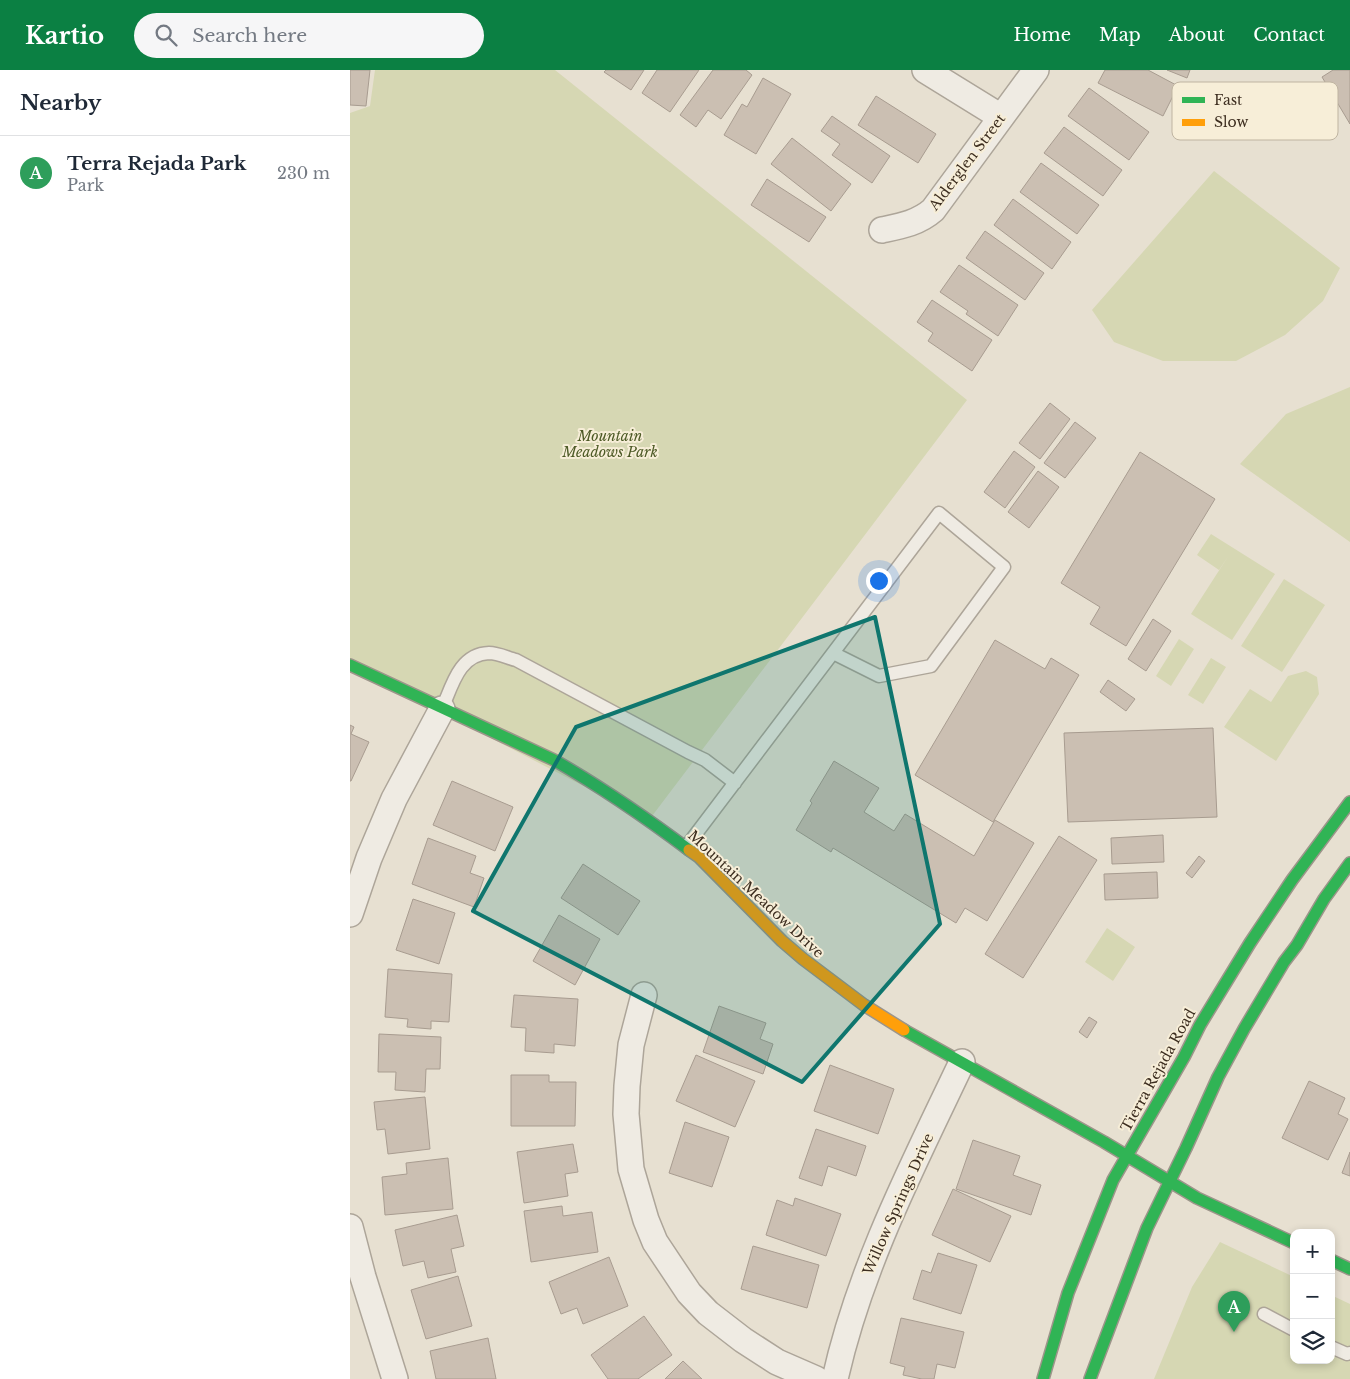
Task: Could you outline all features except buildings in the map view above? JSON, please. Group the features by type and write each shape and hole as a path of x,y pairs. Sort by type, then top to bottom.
{"main road":[{"name":"Mountain Meadow Drive","path":"350,665 554,760 586,778 634,809 686,847 742,899 782,941 864,1005 1127,1155 1197,1198 1290,1241"},
{"name":"Tierra Rejada Road","path":"1043,1379 1068,1293 1114,1180 1127,1155 1184,1057 1200,1025 1250,943 1292,880 1350,802"},
{"path":"1090,1379 1147,1228 1170,1183 1218,1077 1244,1029 1324,899 1350,863"},
{"path":"1335,1262 1350,1269"}],"street":[{"path":"925,70 1001,117"},
{"name":"Alderglen Street","path":"882,230 912,223 925,217 933,210 1036,70"},
{"path":"350,914 369,858 394,799 442,708"},
{"path":"644,995 631,1045 626,1114 632,1169 646,1220 656,1242 689,1292 708,1313 743,1340 770,1357 816,1379"},
{"name":"Willow Springs Drive","path":"835,1379 843,1343 852,1315 884,1228 962,1062"},
{"path":"350,1227 363,1277 395,1379"}],"lane":[{"path":"686,847 939,513 1004,567 931,666 879,676 833,653"},
{"path":"442,708 459,669 471,658 490,653 516,660 696,756 735,783"},
{"path":"1264,1314 1290,1328"},
{"path":"1335,1350 1347,1354 1350,1353"}],"highlighted area":[{"path":"875,617 940,924 802,1082 473,911 576,727"}],"green space":[{"name":"Mountain Meadows Park","path":"375,70 555,70 967,400 649,820 350,665 350,113 370,106"},
{"path":"1214,171 1340,268 1323,301 1285,335 1236,361 1163,361 1114,342 1092,310"},
{"path":"1350,387 1350,542 1240,464 1286,414"},
{"path":"1211,534 1275,574 1232,640 1191,614 1229,555 1219,570 1197,555"},
{"path":"1284,579 1325,605 1282,672 1241,646"},
{"path":"1179,639 1194,649 1171,686 1156,676"},
{"path":"1211,658 1226,667 1203,704 1188,695"},
{"path":"1306,671 1317,677 1319,694 1276,761 1224,727 1250,689 1271,702 1288,676"},
{"path":"1107,928 1135,947 1113,981 1085,962"},
{"path":"1220,1242 1290,1275 1290,1364 1335,1364 1335,1297 1350,1304 1350,1379 1154,1379 1192,1287"}],"traffic: fast":[{"path":"350,665 554,760 623,803 689,850"},
{"path":"1043,1379 1068,1293 1113,1180 1184,1057 1200,1025 1250,943 1292,880 1350,802"},
{"path":"1090,1379 1147,1228 1218,1077 1284,962 1297,945 1324,899 1350,863"},
{"path":"904,1030 1104,1142 1197,1198 1290,1241"},
{"path":"1335,1262 1350,1269"}],"traffic: slow":[{"path":"689,850 699,857 782,941 803,959 864,1005 904,1030"}],"place":[{"name":"Terra Rejada Park","path":"1234,1332"}]}
